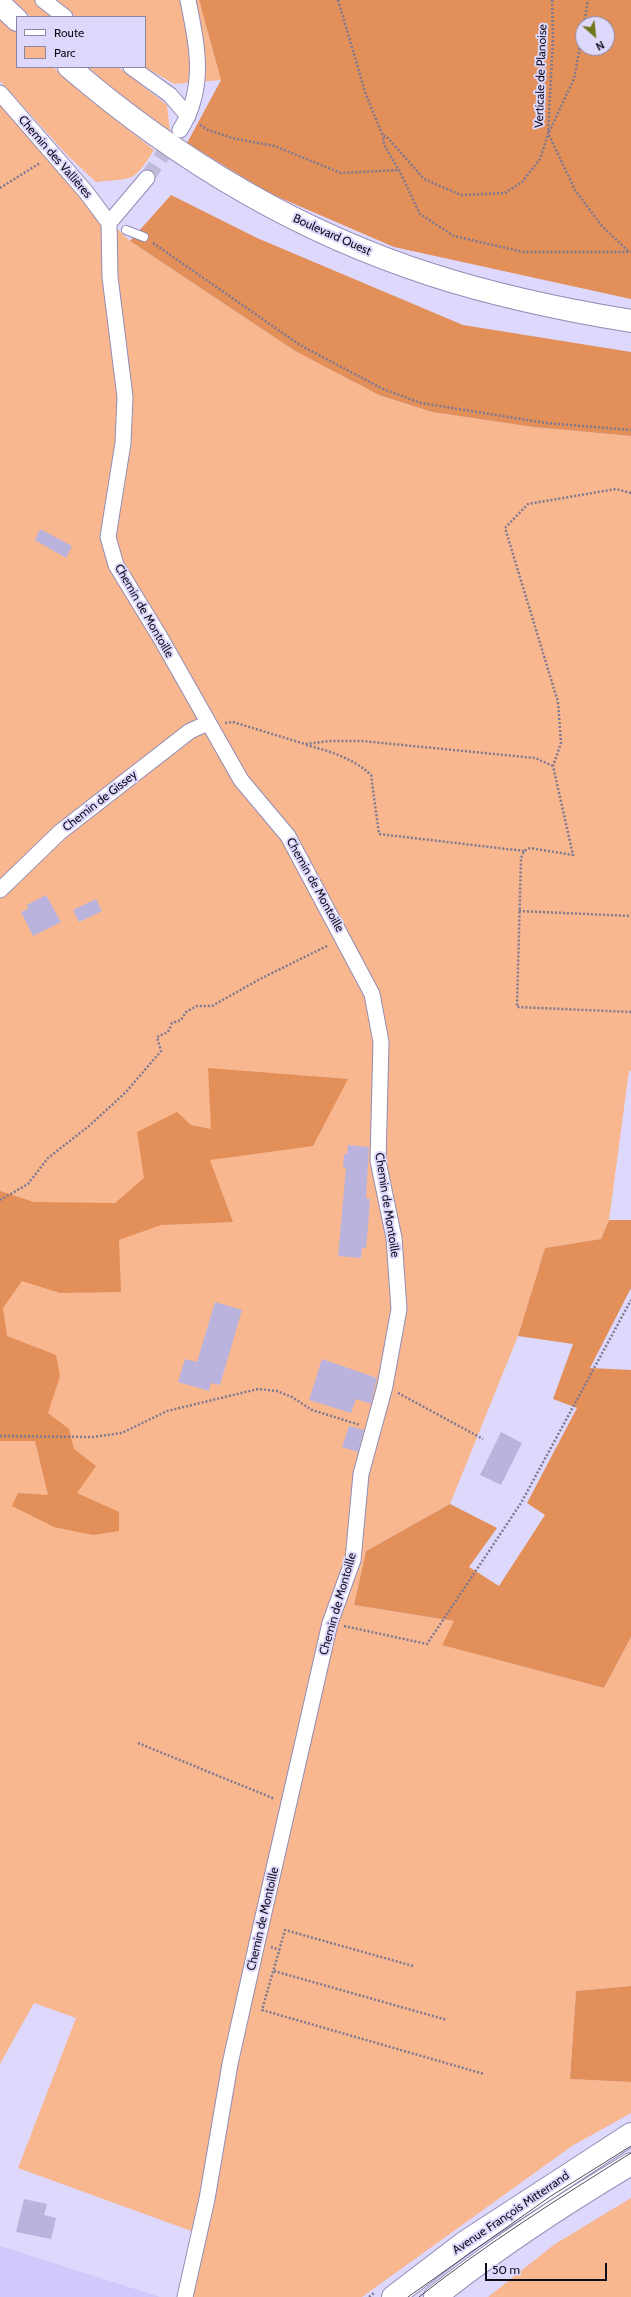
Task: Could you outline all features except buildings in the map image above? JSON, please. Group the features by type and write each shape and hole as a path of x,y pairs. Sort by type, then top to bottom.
{"main road":[{"path":"0,4 16,19"},
{"name":"Boulevard Ouest","path":"71,68 137,122 201,166 274,209 329,235 394,262 454,281 520,298 631,322"},
{"name":"Avenue François Mitterrand","path":"393,2297 465,2242 631,2134"},
{"name":"Avenue François Mitterrand","path":"435,2297 484,2258 566,2203 631,2164"}],"street":[{"path":"44,0 64,16"},
{"path":"180,130 188,116 199,70 199,52 188,0"},
{"path":"132,68 170,95 188,116"},
{"name":"Chemin des Vallières","path":"0,93 54,154 109,223"},
{"path":"109,223 147,178"},
{"name":"Chemin de Montoille","path":"109,223 110,277 125,397 123,443 108,537 116,565 160,637 241,780 288,836 344,937 372,994 382,1042 378,1161 394,1238 399,1309 385,1386 361,1474 353,1560 330,1623 230,2064 207,2199 185,2297"},
{"name":"Chemin de Gissey","path":"0,890 60,832 190,731 208,723"}],"lane":[{"path":"126,230 144,236"}],"path":[{"path":"338,0 366,95 383,136 384,145 399,170 420,214 454,236 523,252 630,252"},
{"name":"Verticale de Planoise","path":"383,136 387,137 424,179 461,195 505,193 522,182 540,159 548,134 554,38 552,0"},
{"path":"585,16 588,0"},
{"path":"578,56 574,79 548,134 575,190 602,226 630,252"},
{"path":"188,116 208,130 274,146 341,173 399,170"},
{"path":"0,188 54,154"},
{"path":"144,236 300,345 383,389 421,402 546,423 631,430"},
{"path":"208,723 233,722 336,753 363,767 371,775 376,826 379,834 524,851 530,848 573,855 553,766 561,743 558,702 506,528 528,504 616,489 631,493"},
{"path":"305,744 330,741 362,741 535,758 553,766"},
{"path":"524,851 521,858 520,872 517,1007 631,1012"},
{"path":"519,912 631,916"},
{"path":"0,1200 28,1184 48,1158 89,1126 126,1092 161,1051 157,1037 168,1032 172,1023 181,1020 186,1016 186,1012 197,1006 212,1006 260,979 344,937"},
{"path":"330,1623 427,1644 521,1503 631,1300"},
{"path":"385,1386 420,1403 483,1439"},
{"path":"0,1436 93,1437 122,1433 167,1411 258,1388 277,1391 292,1397 312,1410 373,1429"},
{"path":"138,1743 289,1805"},
{"path":"413,1966 285,1930 262,2010 484,2074"},
{"path":"274,1970 447,2020"}],"shaded area":[{"path":"199,0 631,0 631,299 394,247 269,193 187,143 221,80"},
{"path":"171,195 257,238 463,325 631,352 631,436 533,427 432,412 379,395 295,351 130,241"},
{"path":"208,1068 348,1079 313,1146 210,1160 233,1222 161,1225 119,1240 121,1292 60,1293 22,1281 3,1308 7,1336 56,1355 60,1376 48,1413 69,1429 74,1449 96,1466 77,1493 119,1512 119,1531 93,1535 54,1527 12,1506 18,1493 48,1495 35,1441 0,1441 0,1191 34,1202 115,1203 144,1178 137,1132 177,1112 191,1125 211,1129"},
{"path":"609,1220 631,1220 631,1288 590,1368 631,1370 631,1637 604,1688 442,1645 454,1621 354,1605 366,1551 450,1504 497,1528 469,1567 499,1586 545,1515 527,1503 577,1408 553,1399 573,1344 518,1336 545,1248 601,1239"},
{"path":"631,1986 631,2082 570,2079 576,1991"},
{"path":"0,2246 160,2297 0,2297"}],"green space":[{"path":"13,0 36,0 55,16 30,16"},
{"path":"55,0 199,0 221,80 174,84 146,68 146,16 75,16"},
{"path":"0,17 16,32 16,68 54,68 77,89 154,150 136,174 131,177 126,179 96,182 68,156 0,81"},
{"path":"89,68 119,68 167,105 170,131 122,97"},
{"path":"0,104 67,180 130,241 295,351 379,395 432,412 533,427 631,436 631,1071 629,1071 609,1220 601,1239 545,1248 518,1336 450,1504 366,1551 354,1605 454,1621 443,1645 604,1688 631,1637 631,1986 576,1991 570,2079 631,2082 631,2113 572,2146 362,2297 192,2297 205,2236 18,2168 76,2018 34,2003 0,2064"},
{"path":"631,2198 631,2297 488,2297 555,2244"}],"tunnel":[{"path":"147,178 175,137"}],"tram line":[{"path":"408,2297 551,2196 631,2146"},
{"path":"419,2297 470,2258 550,2204 631,2153"}]}
